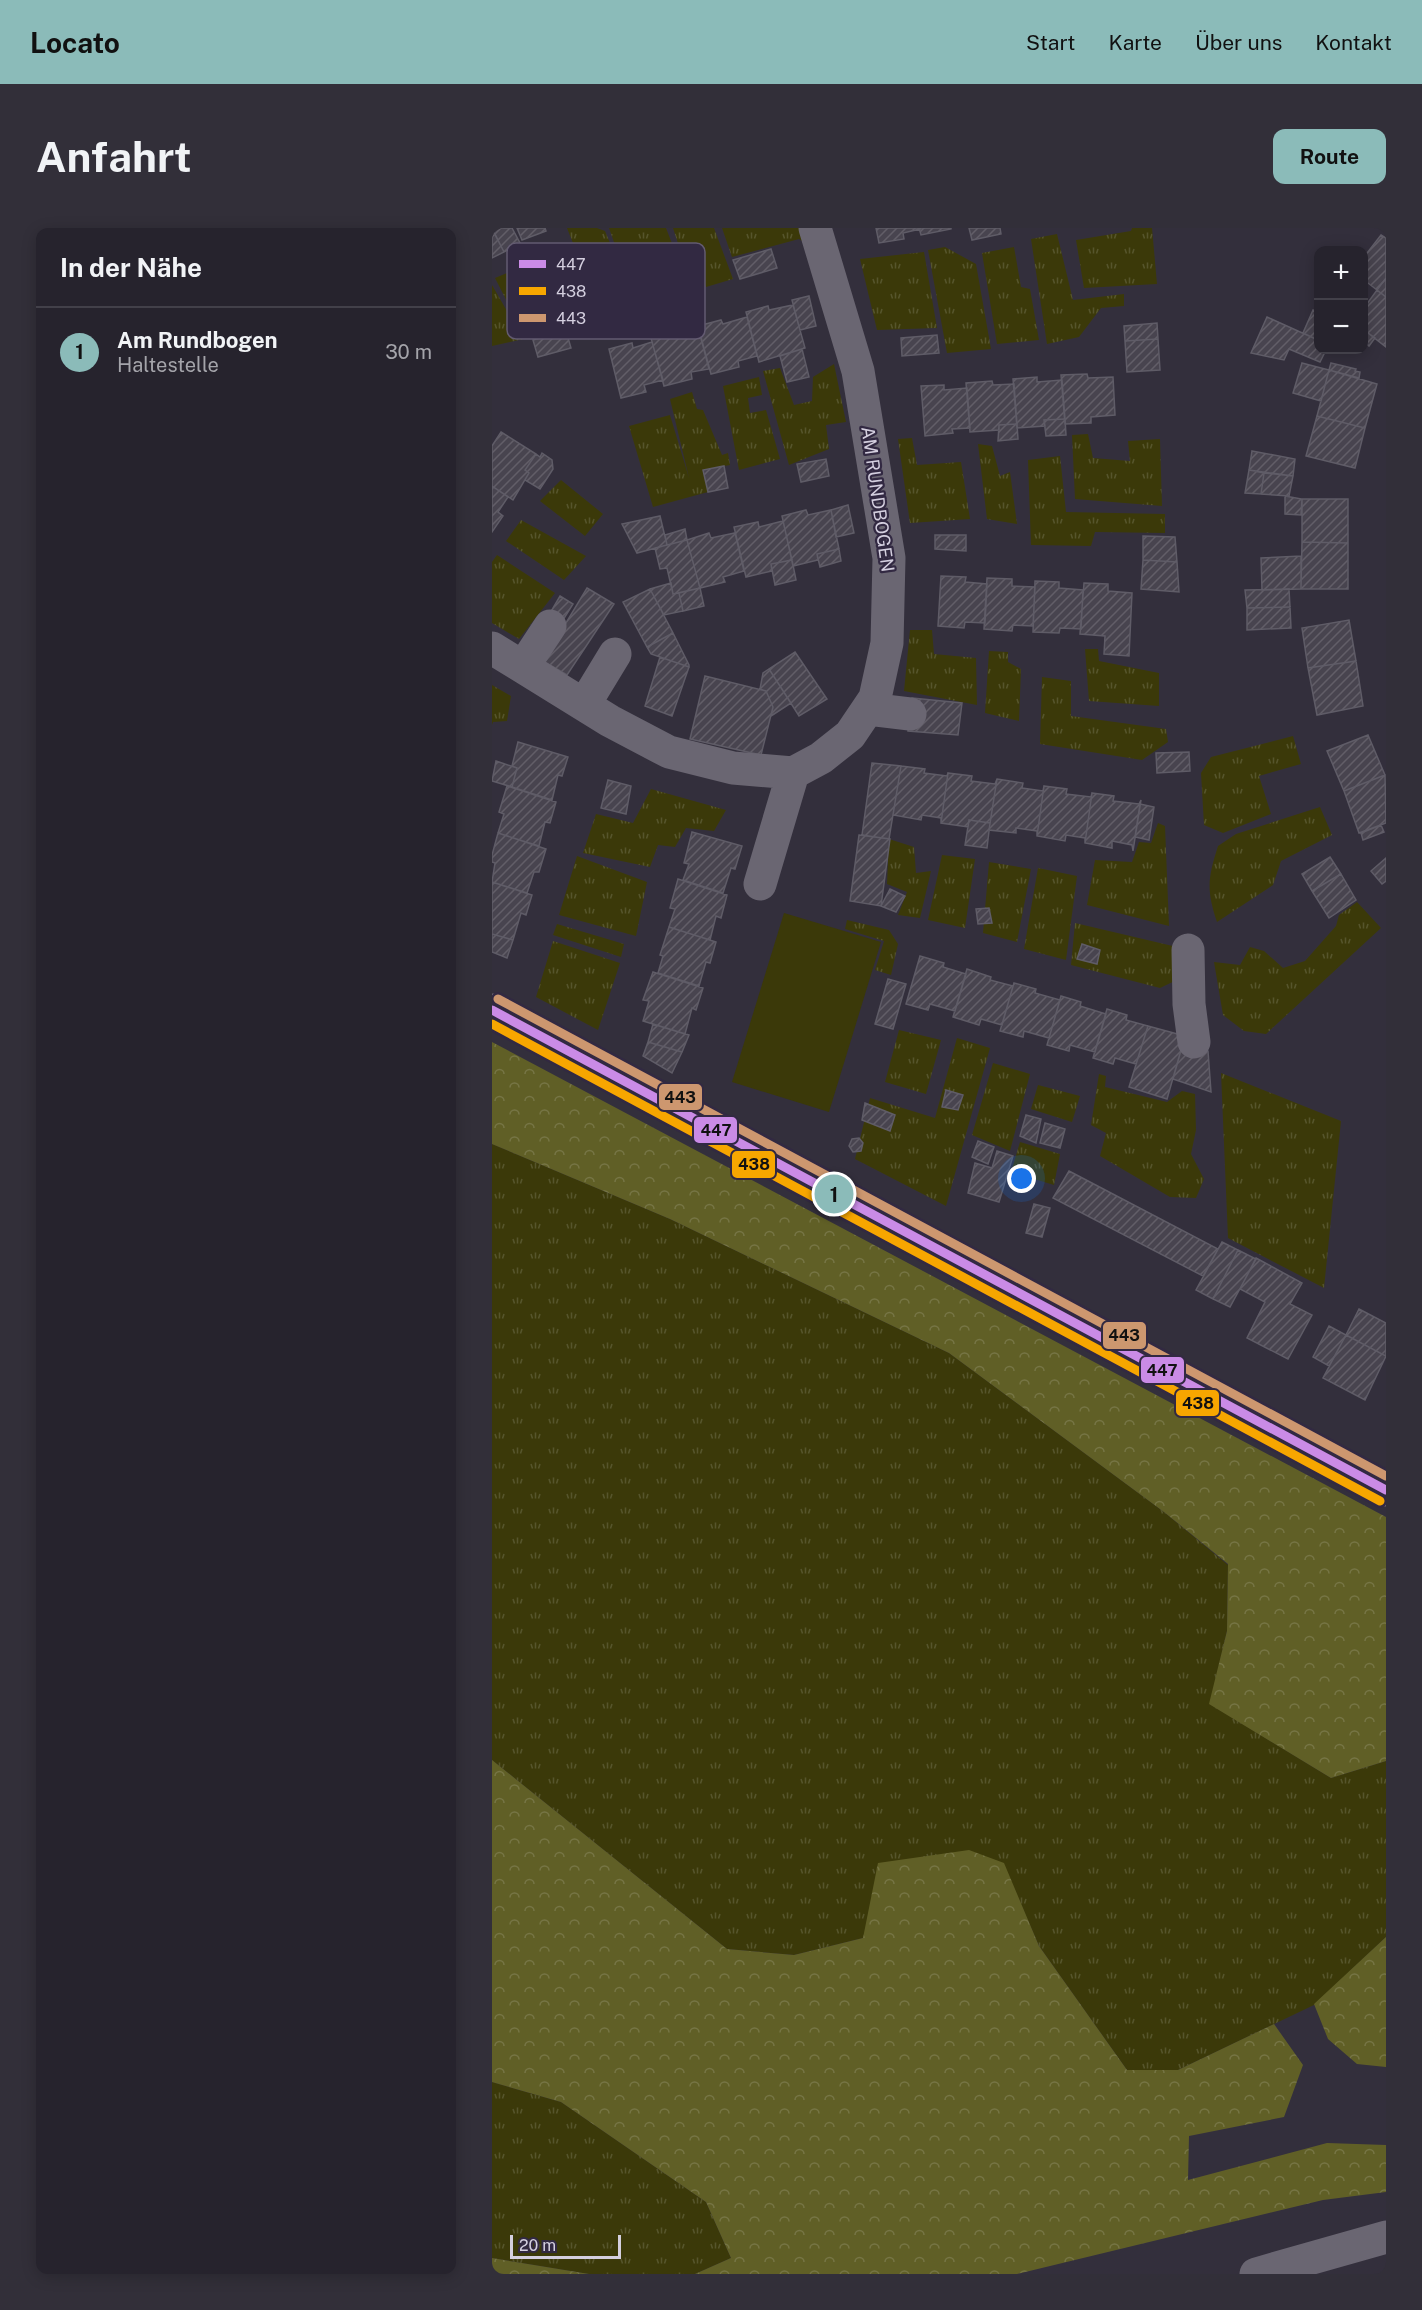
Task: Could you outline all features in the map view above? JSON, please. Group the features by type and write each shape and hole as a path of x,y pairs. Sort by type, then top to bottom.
{"street":[{"name":"AM RUNDBOGEN","path":"794,773 821,758 850,735 875,698 887,643 889,558 858,370 815,228"},
{"path":"523,667 550,626"},
{"path":"492,648 610,721 669,752 733,768 794,773 760,884"},
{"path":"584,705 615,654"},
{"path":"868,709 910,714"},
{"path":"1188,950 1189,1004 1194,1042"},
{"path":"492,1010 1386,1490"},
{"path":"1256,2274 1386,2237"}],"green space":[{"path":"567,228 597,228 605,231 610,243 573,243"},
{"path":"609,228 666,228 672,243 614,243"},
{"path":"673,228 714,228 733,279 706,287 705,243 678,243"},
{"path":"722,228 799,228 805,243 799,239 732,257"},
{"path":"1132,228 1152,228 1157,284 1084,288 1076,240 1131,231"},
{"path":"1057,234 1073,300 1124,294 1124,306 1101,308 1079,337 1047,344 1031,239"},
{"path":"945,247 976,264 991,349 947,353 928,250"},
{"path":"1014,247 1021,287 1030,289 1039,340 997,344 982,253"},
{"path":"924,252 937,328 877,330 860,259"},
{"path":"507,273 507,302 495,278"},
{"path":"492,285 507,311 507,339 523,339 492,346"},
{"path":"834,364 846,422 826,425 829,449 789,465 763,371 780,368 794,405 812,401 813,377"},
{"path":"759,377 762,395 748,398 750,413 766,410 780,459 739,470 723,386"},
{"path":"692,392 697,409 703,410 722,455 728,453 730,465 703,470 708,492 653,507 629,426 670,415 689,478 670,399"},
{"path":"1088,434 1093,458 1130,461 1128,441 1160,439 1162,506 1075,499 1072,435"},
{"path":"912,438 917,465 961,462 970,519 910,523 898,439"},
{"path":"978,444 992,446 1000,476 1010,472 1017,524 987,519"},
{"path":"1060,456 1066,512 1165,514 1165,533 1095,532 1091,546 1031,545 1028,460"},
{"path":"561,480 603,514 585,536 540,501"},
{"path":"521,520 586,556 564,580 506,541"},
{"path":"497,555 555,593 519,639 492,623 492,562"},
{"path":"910,630 932,630 934,654 976,658 977,705 904,691"},
{"path":"1085,649 1098,649 1099,661 1159,673 1159,706 1089,701"},
{"path":"989,651 1008,652 1008,662 1021,669 1019,721 985,713"},
{"path":"1042,677 1071,681 1071,716 1166,729 1168,742 1142,760 1040,744"},
{"path":"492,685 511,696 507,721 493,722 492,725"},
{"path":"1293,736 1301,764 1259,776 1271,814 1223,833 1204,825 1201,773 1211,757"},
{"path":"651,789 726,810 714,831 686,828 675,847 658,845 650,867 583,853 596,814 633,823"},
{"path":"1320,807 1332,835 1281,861 1273,885 1217,922 1211,901 1210,884 1218,846 1236,834"},
{"path":"1158,823 1165,826 1169,926 1087,905 1095,860 1132,862 1139,842 1151,843"},
{"path":"889,839 914,847 916,873 931,871 920,918 898,915 907,892 887,884"},
{"path":"942,855 975,859 965,928 928,920"},
{"path":"577,856 647,882 636,936 559,915"},
{"path":"989,862 1031,869 1017,942 983,933"},
{"path":"1038,868 1077,876 1066,960 1024,949"},
{"path":"1357,902 1381,928 1266,1034 1244,1031 1223,1015 1214,962 1240,965 1250,947 1264,951 1283,968 1305,961 1336,926 1339,915"},
{"path":"784,913 881,942 829,1112 732,1082"},
{"path":"847,920 889,930 898,944 891,975 875,970 884,941 845,929"},
{"path":"1075,923 1177,947 1181,978 1160,988 1071,965"},
{"path":"557,924 624,944 621,957 553,935"},
{"path":"553,941 620,963 598,1030 536,997"},
{"path":"899,1030 941,1040 926,1094 885,1082"},
{"path":"957,1038 990,1048 946,1206 855,1159 870,1098 935,1118"},
{"path":"492,1042 1386,1517 1386,1761 1331,1778 1209,1704 1227,1631 1228,1564 1164,1512 949,1353 670,1219 492,1144"},
{"path":"993,1063 1030,1074 1010,1151 972,1135"},
{"path":"1221,1073 1341,1121 1324,1288 1228,1238"},
{"path":"1099,1074 1106,1076 1105,1087 1167,1102 1182,1091 1195,1094 1196,1130 1191,1154 1204,1179 1196,1198 1170,1197 1100,1156 1106,1133 1091,1125"},
{"path":"1038,1085 1080,1096 1072,1122 1031,1109"},
{"path":"1020,1142 1060,1154 1054,1185 1011,1172"},
{"path":"492,1144 670,1219 949,1353 1164,1512 1228,1565 1227,1631 1210,1704 1331,1778 1386,1761 1386,1937 1314,2005 1178,2070 1127,2070 1039,1946 1003,1863 863,1938 794,1955 727,1949 492,1760"},
{"path":"492,1760 727,1949 794,1955 863,1938 878,1863 969,1850 1004,1863 1039,1946 1127,2070 1178,2070 1274,2024 1303,2065 1284,2117 1189,2136 1188,2180 1327,2143 1386,2145 1386,2192 1323,2200 1017,2274 695,2274 731,2258 706,2202 561,2102 492,2082"},
{"path":"1386,1937 1386,2067 1357,2064 1328,2039 1314,2004"},
{"path":"492,2082 561,2102 706,2202 731,2258 695,2274 589,2274 492,2258"},
{"path":"492,2258 589,2274 492,2274"}],"building":[{"path":"492,228 512,228 520,243 507,243 507,250 504,252"},
{"path":"517,228 545,228 546,231 522,240"},
{"path":"876,228 920,229 903,233 904,239 879,243"},
{"path":"919,228 951,228 951,229 921,235"},
{"path":"969,228 1000,228 1001,234 972,240"},
{"path":"492,229 504,252 492,258"},
{"path":"1381,235 1386,238 1386,278 1377,290 1368,283 1368,252"},
{"path":"771,249 777,268 740,279 733,260"},
{"path":"1386,278 1386,297 1377,290"},
{"path":"1377,290 1386,297 1386,347 1368,333 1368,302"},
{"path":"809,296 816,326 800,330 792,300"},
{"path":"793,305 805,348 759,362 746,312 768,306 769,310"},
{"path":"1313,310 1314,338 1303,333"},
{"path":"747,317 757,356 738,361 739,367 711,374 702,339 705,339 705,324 721,320 723,324"},
{"path":"1267,317 1314,338 1314,354 1324,354 1320,362 1289,349 1284,360 1251,353"},
{"path":"1157,323 1158,339 1125,341 1124,326"},
{"path":"1368,333 1375,338 1368,345"},
{"path":"937,335 939,353 902,356 901,338"},
{"path":"568,339 571,348 538,357 533,340"},
{"path":"651,339 701,339 709,369 691,372 692,379 664,386"},
{"path":"1158,339 1160,370 1127,372 1125,341"},
{"path":"652,342 663,380 644,385 646,392 621,398 609,349 632,343 633,348"},
{"path":"802,349 809,377 787,382 780,356"},
{"path":"1302,363 1329,370 1321,401 1293,393"},
{"path":"1331,363 1356,369 1355,371 1360,372 1359,378 1329,370"},
{"path":"1329,370 1377,384 1365,428 1317,416"},
{"path":"1087,374 1088,378 1113,377 1115,415 1091,417 1091,423 1065,424 1061,375"},
{"path":"1037,377 1037,382 1062,380 1065,419 1044,420 1045,426 1017,428 1013,379"},
{"path":"992,381 993,385 1014,384 1017,424 999,425 999,430 970,432 966,383"},
{"path":"944,385 944,390 967,388 970,428 952,429 953,433 925,436 921,386"},
{"path":"1317,416 1365,428 1355,468 1306,456"},
{"path":"1065,419 1066,435 1046,436 1044,420"},
{"path":"1017,424 1018,439 998,441 999,425"},
{"path":"501,432 536,454 525,470 529,473 513,500 492,486 492,446"},
{"path":"1252,451 1295,459 1293,476 1249,470"},
{"path":"542,453 552,460 553,469 540,489 525,480 529,473 525,470 536,454 540,457"},
{"path":"826,459 829,476 801,482 797,464"},
{"path":"724,466 728,488 708,492 703,470"},
{"path":"1249,470 1264,473 1261,494 1245,493"},
{"path":"1264,473 1293,476 1289,496 1261,494"},
{"path":"492,486 508,497 498,512 503,516 492,532"},
{"path":"1285,496 1302,499 1301,515 1285,514"},
{"path":"1302,499 1348,499 1348,543 1302,542"},
{"path":"848,505 854,533 836,537 831,510"},
{"path":"806,510 808,515 831,510 839,549 817,554 818,560 793,566 782,516"},
{"path":"660,516 667,545 637,553 622,524"},
{"path":"783,521 792,560 771,564 772,571 746,577 734,527 758,522 759,527"},
{"path":"685,529 687,540 667,545 665,535"},
{"path":"709,533 711,538 735,533 744,571 723,577 725,582 700,588 687,540"},
{"path":"935,535 966,535 966,551 935,549"},
{"path":"1143,536 1175,537 1177,562 1143,560"},
{"path":"687,540 700,588 673,594 667,568 660,569 655,548"},
{"path":"1302,542 1348,543 1348,589 1301,589"},
{"path":"839,549 841,561 820,567 817,554"},
{"path":"1301,556 1301,589 1262,590 1261,558"},
{"path":"792,560 796,580 775,585 771,564"},
{"path":"1143,560 1177,562 1179,592 1141,589"},
{"path":"941,576 966,577 965,582 987,584 985,623 965,622 964,628 938,626"},
{"path":"987,578 1012,579 1012,586 1035,587 1033,626 1013,625 1012,631 984,629"},
{"path":"1035,581 1059,582 1059,588 1083,590 1081,629 1060,628 1059,633 1033,632"},
{"path":"671,583 673,594 679,593 683,611 664,615 650,589"},
{"path":"1084,583 1108,584 1108,591 1132,593 1129,656 1104,654 1105,636 1080,634"},
{"path":"587,588 614,604 567,675 543,661"},
{"path":"700,588 704,606 683,611 679,593"},
{"path":"650,589 673,633 647,647 623,602"},
{"path":"1289,589 1290,607 1247,608 1245,590"},
{"path":"560,596 573,604 558,628 546,620"},
{"path":"1290,607 1291,628 1247,630 1247,608"},
{"path":"1349,620 1356,661 1308,668 1302,628"},
{"path":"673,633 689,667 651,654 647,647"},
{"path":"795,652 827,699 799,716 769,669"},
{"path":"660,657 689,667 672,716 645,706"},
{"path":"1356,661 1363,706 1317,715 1308,668"},
{"path":"769,669 791,703 771,716 773,707 766,691 760,689 763,673"},
{"path":"705,676 766,691 773,707 761,755 690,739"},
{"path":"912,698 962,703 958,735 908,731"},
{"path":"1368,735 1385,775 1344,791 1327,751"},
{"path":"518,742 568,757 562,776 558,775 552,800 512,787 517,768 512,766"},
{"path":"1189,752 1190,771 1157,773 1156,753"},
{"path":"496,761 517,768 512,787 492,781"},
{"path":"872,763 901,766 889,839 862,835"},
{"path":"901,766 925,769 924,773 947,776 948,773 941,823 941,818 922,815 921,820 893,815"},
{"path":"948,773 972,776 971,781 995,784 997,779 990,823 969,820 968,827 941,823"},
{"path":"1385,775 1386,823 1359,833 1344,791"},
{"path":"997,779 1023,783 1022,788 1043,791 1044,786 1037,836 1037,831 1016,828 1016,833 989,830"},
{"path":"608,780 631,786 626,814 601,808"},
{"path":"507,786 556,802 550,823 545,822 539,846 498,833 504,814 499,812"},
{"path":"1044,786 1067,789 1066,794 1091,797 1092,793 1085,843 1085,838 1066,835 1065,841 1037,836"},
{"path":"1092,793 1114,796 1113,801 1139,804 1141,800 1133,851 1132,845 1112,841 1112,848 1085,843"},
{"path":"1140,804 1154,807 1149,840 1135,837"},
{"path":"969,820 990,823 987,848 965,845"},
{"path":"1381,825 1384,832 1363,840 1361,833"},
{"path":"692,832 742,846 735,869 731,868 723,893 683,880 689,864 684,863"},
{"path":"498,833 546,849 539,872 534,872 527,893 492,882 495,863 492,862 492,855"},
{"path":"859,835 890,839 881,906 850,901"},
{"path":"1330,857 1341,874 1312,891 1302,874"},
{"path":"1386,858 1386,881 1382,884 1371,871"},
{"path":"1341,874 1356,900 1329,918 1312,891"},
{"path":"678,879 727,895 721,918 716,916 710,940 669,927 675,909 670,908"},
{"path":"492,882 532,895 526,915 521,913 513,940 492,934"},
{"path":"890,889 905,896 896,912 881,906"},
{"path":"989,908 992,923 978,924 976,909"},
{"path":"669,927 716,942 710,963 706,962 699,986 658,973 663,956 660,955"},
{"path":"492,934 513,940 507,958 492,952"},
{"path":"1082,944 1100,950 1097,964 1077,959"},
{"path":"920,956 944,963 943,967 966,974 955,1011 930,1004 928,1010 906,1004"},
{"path":"967,969 991,977 990,980 1013,986 1002,1025 981,1019 979,1025 953,1017"},
{"path":"653,972 703,988 696,1010 692,1008 685,1034 643,1021 649,1001 643,1000"},
{"path":"888,979 906,984 893,1029 875,1024"},
{"path":"1014,983 1036,989 1035,993 1060,1000 1049,1038 1024,1031 1023,1037 1000,1031"},
{"path":"1061,996 1081,1002 1080,1006 1106,1014 1095,1052 1070,1045 1069,1051 1047,1045"},
{"path":"1107,1009 1127,1015 1126,1020 1148,1026 1136,1064 1115,1058 1113,1064 1093,1058"},
{"path":"653,1024 689,1035 682,1052 648,1042"},
{"path":"1148,1026 1185,1036 1167,1099 1129,1087"},
{"path":"648,1042 682,1052 672,1073 643,1056"},
{"path":"1183,1043 1208,1051 1211,1092 1173,1079"},
{"path":"946,1090 963,1095 958,1110 942,1107"},
{"path":"865,1103 895,1115 890,1131 862,1120"},
{"path":"1026,1115 1041,1119 1036,1143 1020,1136"},
{"path":"1045,1123 1065,1129 1060,1148 1040,1143"},
{"path":"859,1138 863,1143 861,1151 853,1152 849,1146 852,1139"},
{"path":"978,1141 994,1147 988,1164 972,1157"},
{"path":"997,1151 1013,1156 999,1202 968,1193 975,1163 992,1168"},
{"path":"1069,1171 1218,1249 1203,1276 1053,1198"},
{"path":"1034,1204 1050,1208 1042,1237 1026,1233"},
{"path":"1222,1242 1238,1250 1213,1299 1196,1290"},
{"path":"1238,1250 1256,1259 1230,1307 1213,1299"},
{"path":"1256,1258 1302,1283 1290,1304 1312,1315 1288,1359 1247,1338 1265,1302 1240,1289"},
{"path":"1359,1309 1386,1323 1386,1356 1346,1335"},
{"path":"1329,1326 1346,1335 1329,1366 1313,1357"},
{"path":"1346,1335 1386,1356 1365,1400 1323,1378"}],"transit line":[{"name":"443","path":"498,999 1386,1476"},
{"name":"447","path":"492,1010 1386,1490"},
{"name":"438","path":"492,1024 1380,1501"}],"place":[{"name":"Am Rundbogen","path":"834,1194"}]}
